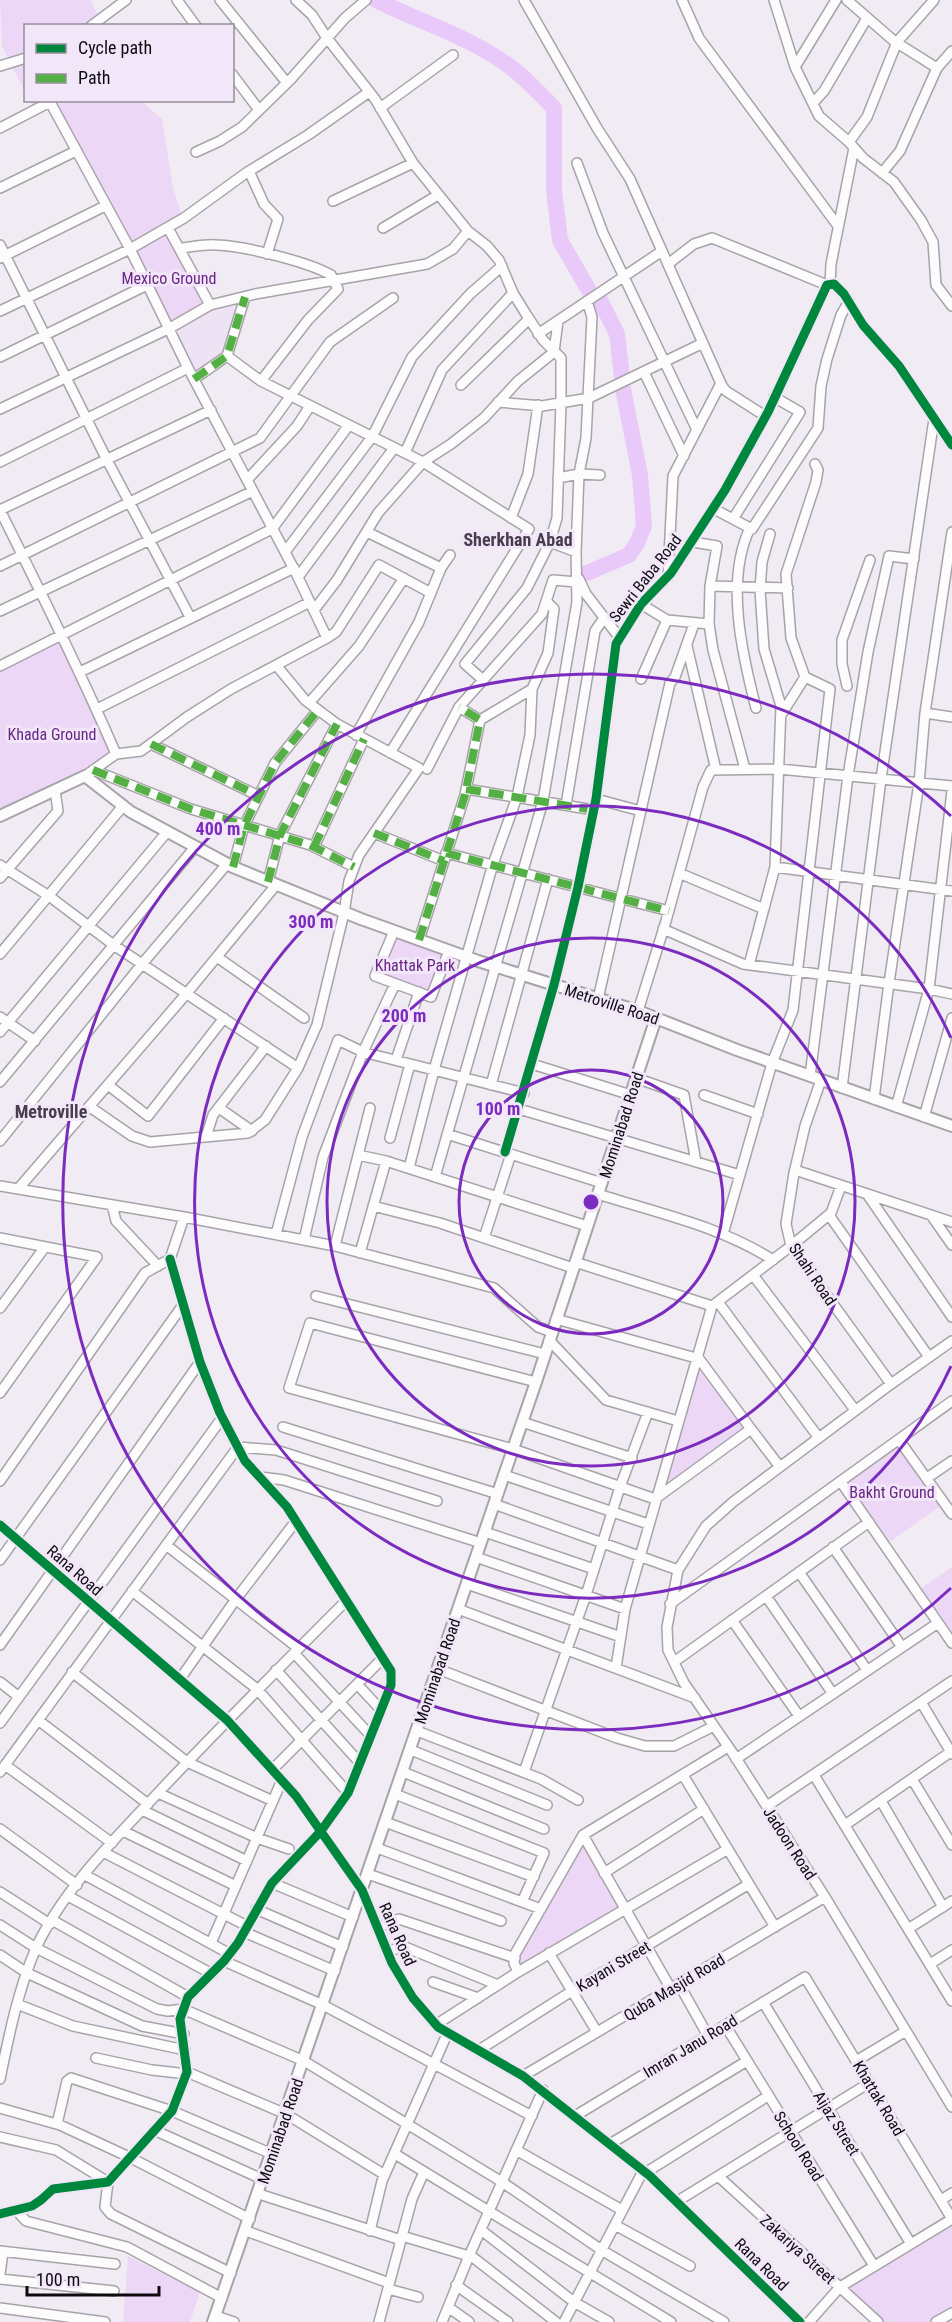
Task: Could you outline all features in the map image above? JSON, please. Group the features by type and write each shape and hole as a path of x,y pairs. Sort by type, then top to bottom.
{"main road":[{"path":"0,816 89,773"},
{"name":"Metroville Road","path":"89,773 123,806 167,832 230,866 344,913 468,958 638,1011 772,1063 952,1126"},
{"name":"Mominabad Road","path":"214,2319 411,1750 656,1018"}],"street":[{"path":"94,24 126,0"},
{"path":"177,0 195,24"},
{"path":"220,0 287,82"},
{"path":"296,0 312,15 369,92 413,163 468,231 487,246 502,266 513,293 538,334 561,358 557,518 550,542 527,588 465,664 483,680"},
{"path":"196,152 242,127 287,82 345,18 366,0"},
{"path":"524,0 597,128 630,179 721,383 726,391 765,416"},
{"path":"682,0 699,38 838,226"},
{"path":"774,0 795,67 819,116 894,182 921,220 933,242 936,285 952,306"},
{"path":"795,67 836,0"},
{"path":"846,0 897,42 937,68"},
{"path":"828,285 851,145 867,117 897,42 934,0"},
{"path":"813,103 824,91 867,18"},
{"path":"882,173 900,151 937,68 952,51"},
{"path":"380,108 453,55"},
{"path":"0,66 24,59"},
{"path":"234,77 260,110"},
{"path":"0,311 130,249 168,228 249,171 308,135 369,92"},
{"path":"0,128 50,102 130,249 188,368 296,573 327,638"},
{"path":"0,188 76,151"},
{"path":"333,201 413,163"},
{"path":"577,163 603,233 697,430"},
{"path":"249,171 264,204 278,219 267,254"},
{"path":"384,228 438,195"},
{"path":"3,257 105,206"},
{"path":"168,228 210,305"},
{"path":"0,409 170,328 210,305 427,264 453,249 468,231"},
{"path":"668,264 694,244 712,238 828,285 834,284 849,301 863,325 899,366 952,445"},
{"path":"0,245 3,257 27,298 107,460 190,617"},
{"path":"180,248 216,245 267,254 325,271 331,275 338,289 308,320 261,381"},
{"path":"538,334 662,250"},
{"path":"285,552 372,437 412,357 470,294 502,266"},
{"path":"0,357 147,285"},
{"name":"Sewri Baba Road","path":"484,1238 498,1196 578,887 596,799 615,644 641,604 668,577 714,509 765,416 828,285"},
{"path":"405,453 442,370 513,293"},
{"path":"194,379 227,356 245,297"},
{"path":"0,566 260,438 330,342 393,298"},
{"path":"435,1177 543,801 577,602 579,474 586,438 592,317 587,301"},
{"path":"756,708 742,650 738,586 740,554 750,528 752,529 818,428 821,386 827,359 841,315 849,301"},
{"path":"461,385 529,319"},
{"path":"97,710 312,606 337,580 378,513 423,462 451,444 484,417 518,381 554,352 558,321"},
{"path":"498,402 538,405 589,398 703,343"},
{"path":"227,356 261,381 423,462 529,529 390,753"},
{"path":"0,462 188,368"},
{"path":"644,372 684,456"},
{"path":"668,577 673,476 721,383"},
{"path":"734,519 800,412 774,398"},
{"path":"511,518 528,474 538,405"},
{"path":"247,480 297,426 310,406"},
{"path":"116,754 62,634 0,510 211,410"},
{"path":"842,1088 881,779 934,418"},
{"path":"0,666 272,529 349,425"},
{"path":"80,672 190,617 296,573 394,448"},
{"path":"815,464 818,470 816,482 786,574 791,638 805,677 830,689 863,684"},
{"path":"558,478 579,474 600,475"},
{"path":"0,611 252,491"},
{"path":"714,509 750,528"},
{"path":"367,532 441,568"},
{"path":"874,1100 919,783 925,713 952,532"},
{"path":"749,965 775,867 781,706 764,649 760,587 762,562 770,534"},
{"path":"550,542 576,552"},
{"path":"693,542 717,546 710,585 709,624 713,650 746,769"},
{"path":"314,847 360,737 419,622 441,568 450,555"},
{"path":"810,1076 848,776 863,684 889,556 914,559"},
{"path":"848,686 842,664 842,640 870,560"},
{"path":"89,773 116,754 141,751 222,695 336,632 379,565 431,593"},
{"path":"309,703 359,646 404,578"},
{"path":"427,769 459,707 542,614 553,580 576,578"},
{"path":"576,578 619,638"},
{"path":"710,585 788,588"},
{"path":"409,1168 434,1070 468,958 493,864 517,797 530,735 532,689 548,653 554,609 546,601"},
{"path":"641,604 667,620 709,624"},
{"path":"566,805 596,631 604,618"},
{"path":"641,679 667,620"},
{"path":"598,999 670,683 694,624"},
{"path":"686,645 716,770"},
{"path":"90,1107 132,1136 150,1142 248,1133 265,1120 298,1068 317,1025 354,867 359,855 419,768 337,724 309,703 276,665"},
{"path":"781,715 805,677"},
{"path":"419,940 466,789 480,720 532,689"},
{"path":"723,1234 772,1063 793,1010 830,689"},
{"path":"459,707 480,720"},
{"path":"0,1141 141,964 230,866 244,826 275,763 318,710"},
{"path":"925,713 952,717"},
{"path":"18,1189 187,993 272,883 280,836 337,724"},
{"path":"151,744 259,796"},
{"path":"638,1011 669,911 703,787 711,770 779,769 952,786"},
{"path":"89,773 191,809 314,847 354,867"},
{"path":"466,789 594,810"},
{"path":"0,878 4,868 58,811 55,790"},
{"path":"896,1107 929,989 952,791"},
{"path":"596,799 641,811"},
{"path":"0,954 123,806"},
{"path":"0,1032 4,1020 167,832"},
{"path":"374,833 445,857 493,864 669,911"},
{"path":"0,1082 195,847"},
{"path":"775,867 952,891"},
{"path":"4,868 49,896 141,964 298,1068"},
{"path":"679,873 764,909"},
{"path":"491,1085 548,879"},
{"path":"663,929 749,965 889,983 952,994"},
{"path":"394,932 375,976 431,997 449,951"},
{"path":"216,957 304,1018"},
{"path":"304,1240 323,1157 363,1052 395,984"},
{"path":"396,1060 419,992"},
{"path":"108,1085 148,1116 224,1018"},
{"path":"924,1117 952,1018"},
{"path":"4,1020 35,1041"},
{"path":"276,1234 302,1137 338,1040 363,1052 524,1093"},
{"path":"206,1137 213,1115 266,1046"},
{"path":"390,1138 410,1064"},
{"path":"532,1064 631,1095"},
{"path":"636,1078 684,1095 696,1162"},
{"name":"Shahi Road","path":"821,1080 805,1126 795,1170 786,1224 791,1246 891,1384"},
{"path":"704,1095 758,1114"},
{"path":"219,1108 252,1131"},
{"path":"335,1246 370,1108"},
{"path":"519,1109 740,1175"},
{"path":"447,1134 602,1183"},
{"path":"358,1155 409,1168 587,1227"},
{"path":"360,1253 386,1161"},
{"path":"795,1170 952,1222"},
{"path":"0,1186 184,1217 335,1246 494,1288 551,1336 606,1400 678,1421"},
{"path":"616,1668 625,1609 639,1556 715,1304 829,1215 842,1186"},
{"path":"598,1194 723,1234 753,1247 773,1260"},
{"path":"867,1194 952,1317"},
{"path":"112,1205 116,1221 158,1266"},
{"path":"373,1206 440,1222 574,1265 715,1304 819,1438"},
{"path":"829,1215 929,1357"},
{"path":"931,1215 952,1245"},
{"path":"184,1217 170,1259 200,1362 222,1418 245,1461 287,1507 391,1671 391,1685 348,1792 321,1831 272,1883 227,1957 188,1997 180,2019 184,2034 187,2073 172,2111 108,2182 105,2207 107,2211 231,2273"},
{"path":"0,1238 97,1257 0,1393"},
{"path":"0,1308 45,1247"},
{"path":"0,1481 145,1273 170,1259"},
{"path":"753,1275 855,1410"},
{"path":"316,1296 545,1354"},
{"path":"0,1560 183,1305"},
{"path":"556,1319 697,1358 780,1467"},
{"path":"536,1382 310,1323 289,1388 513,1449 656,1499"},
{"name":"Jadoon Road","path":"952,1341 855,1410 733,1502 706,1526 678,1570 667,1627 668,1650 694,1698 825,1897 906,2031 948,2090 952,2107"},
{"path":"0,1645 200,1362"},
{"path":"670,1604 952,1401"},
{"path":"524,1772 586,1595 611,1512 648,1413"},
{"path":"0,1724 222,1418"},
{"path":"522,1422 632,1458"},
{"path":"283,1427 496,1499 603,1543 678,1570"},
{"path":"656,1499 751,1429"},
{"path":"899,1440 952,1514"},
{"path":"238,1447 276,1450 436,1501"},
{"path":"112,1843 2,1769 238,1447"},
{"path":"927,1478 952,1461"},
{"path":"504,1475 648,1524"},
{"path":"260,1477 284,1480 594,1569"},
{"path":"841,1482 952,1643"},
{"path":"180,1679 236,1599 296,1521"},
{"path":"674,1662 869,1522"},
{"name":"Rana Road","path":"0,1525 227,1719 296,1796 362,1890 392,1963 412,1998 436,2025 523,2076 610,2144 644,2172 800,2322"},
{"path":"166,1545 236,1599 296,1650 371,1737"},
{"path":"833,1547 902,1647"},
{"path":"476,1557 625,1609"},
{"path":"799,1572 867,1670"},
{"path":"467,1584 621,1637"},
{"path":"132,1591 257,1689 348,1792"},
{"path":"766,1596 833,1694"},
{"path":"0,2079 17,2004 27,1972 36,1948 68,1896 103,1852 227,1719 346,1601"},
{"path":"458,1610 694,1698"},
{"path":"732,1620 799,1716"},
{"path":"736,1759 938,1623"},
{"path":"272,1770 383,1658"},
{"path":"276,1670 360,1763"},
{"path":"438,1670 617,1738 645,1746 674,1746 714,1726"},
{"path":"72,1672 187,1762 273,1800"},
{"path":"767,1806 952,1681"},
{"path":"0,1682 19,1697"},
{"path":"357,1683 381,1710"},
{"path":"845,1825 952,1752 921,1702"},
{"path":"38,1720 145,1807 247,1861"},
{"path":"417,1731 542,1779 578,1800"},
{"path":"518,1972 514,1958 583,1835 728,1747"},
{"path":"411,1750 547,1805"},
{"path":"403,1772 544,1829"},
{"path":"683,1775 775,1927"},
{"path":"814,1775 952,2001"},
{"path":"912,1779 952,1845"},
{"path":"211,1943 282,1780"},
{"path":"158,1793 257,1838 289,1849"},
{"path":"395,1794 544,1853 522,1902"},
{"path":"881,1801 948,1904 908,1929"},
{"path":"604,1873 704,1809"},
{"path":"386,1822 534,1877"},
{"path":"0,1829 77,1885"},
{"path":"123,1831 236,1886"},
{"path":"583,1835 646,1947 708,2036"},
{"path":"377,1848 541,1909"},
{"path":"436,2025 549,1953 728,1849"},
{"path":"103,1852 224,1914 246,1929 335,1971"},
{"path":"368,1874 501,1921"},
{"path":"85,1875 211,1943 227,1957 323,2005 532,2116"},
{"path":"272,1883 353,1917"},
{"name":"Kayani Street","path":"479,2050 572,1990 748,1884"},
{"path":"0,1892 188,1997"},
{"path":"68,1896 212,1974"},
{"name":"Quba Masjid Road","path":"523,2076 825,1897"},
{"path":"256,1909 343,1947"},
{"path":"377,1928 399,1918 514,1958"},
{"path":"0,1925 36,1948 157,2008 168,2011 183,2009 304,2061 502,2182 602,2250 724,2322"},
{"path":"387,1951 405,1947 498,1985"},
{"path":"930,1964 952,1950"},
{"path":"549,1953 597,2032"},
{"path":"0,1955 27,1972 142,2026 184,2034"},
{"name":"Imran Janu Road","path":"575,2116 805,1977"},
{"name":"Khattak Road","path":"805,1977 952,2219"},
{"path":"433,1982 478,1998"},
{"name":"Aijaz Street","path":"763,2002 911,2244"},
{"path":"17,2004 73,2026 185,2050"},
{"name":"School Road","path":"725,2025 789,2132 874,2266"},
{"path":"856,2061 906,2031"},
{"path":"369,2231 385,2175 448,2032"},
{"path":"96,2058 152,2070 187,2073 286,2114 385,2175"},
{"path":"610,2144 747,2061"},
{"path":"57,2124 67,2081 72,2078 172,2111 272,2154"},
{"path":"676,2202 869,2083"},
{"path":"442,2322 456,2285 543,2090"},
{"path":"564,2322 644,2172 768,2096"},
{"path":"0,2109 57,2124 129,2157 250,2219"},
{"path":"154,2130 264,2180"},
{"path":"0,2137 56,2150 108,2182"},
{"path":"516,2150 622,2210"},
{"path":"395,2154 671,2322"},
{"path":"381,2322 388,2286 412,2199 424,2172"},
{"name":"Zakariya Street","path":"718,2176 878,2322"},
{"path":"0,2214 32,2206 53,2189 108,2182"},
{"path":"941,2200 952,2193"},
{"path":"259,2194 369,2231 469,2256 556,2322"},
{"path":"16,2210 26,2221 127,2247 222,2298"},
{"path":"809,2322 840,2287 952,2219"},
{"path":"615,2224 690,2266"},
{"path":"481,2230 574,2302 609,2322"},
{"path":"246,2231 418,2297"},
{"path":"0,2274 1,2251 115,2264"},
{"path":"0,2279 114,2291"},
{"path":"456,2285 508,2322"},
{"path":"448,2307 469,2322"},
{"path":"0,2308 105,2322"},
{"path":"936,2322 952,2313"},
{"path":"214,2319 234,2322"}],"shaded area":[{"path":"245,297 227,356 194,379 170,328 210,305"}],"green space":[{"path":"0,0 91,0 102,24 24,24 24,90 2,46"},
{"path":"31,102 142,102 162,119 173,188 183,218 130,248 50,103 35,110"},
{"name":"Mexico Ground","path":"168,229 209,306 170,328 130,249"},
{"name":"Khada Ground","path":"61,636 114,754 95,770 0,814 0,667"},
{"name":"Khattak Park","path":"394,931 449,951 431,997 375,976"},
{"path":"696,1358 751,1429 655,1499"},
{"name":"Bakht Ground","path":"899,1440 944,1504 885,1545 841,1482"},
{"path":"952,1567 952,1642 917,1591"},
{"path":"583,1835 625,1908 518,1972 515,1954"},
{"path":"952,2219 952,2313 936,2322 878,2322 843,2290"},
{"path":"128,2256 200,2292 190,2322 123,2322"}],"waterway":[{"path":"376,0 457,36 502,61 516,71 554,108 554,191 560,240 588,289"},
{"path":"601,302 617,334 622,377"},
{"path":"587,573 629,555 644,526 640,475 623,389"}],"marked path":[{"path":"194,379 227,356 245,297"},
{"path":"419,940 465,795 480,720 459,707"},
{"path":"233,867 244,826 275,763 318,710"},
{"path":"268,882 280,835 337,724"},
{"path":"314,847 364,739"},
{"path":"151,744 259,796"},
{"path":"93,770 191,809 310,845 354,867"},
{"path":"466,789 594,810"},
{"path":"374,833 444,861"},
{"path":"446,853 669,911"}],"cycle path":[{"path":"505,1152 554,985 578,887 596,799 616,644 641,604 671,573 725,490 768,412 827,285 834,284 844,294 863,325 899,366 952,445"},
{"path":"0,2214 32,2206 53,2189 108,2182 172,2111 187,2072 180,2019 188,1997 224,1961 238,1943 272,1883 321,1831 348,1793 391,1685 391,1671 287,1507 245,1461 220,1413 200,1362 170,1259"},
{"path":"0,1525 227,1720 296,1796 362,1890 392,1963 413,1998 438,2027 523,2076 650,2176 800,2322"}],"district":[{"name":"Sherkhan Abad","path":"518,540"},
{"name":"Metroville","path":"51,1112"}]}
